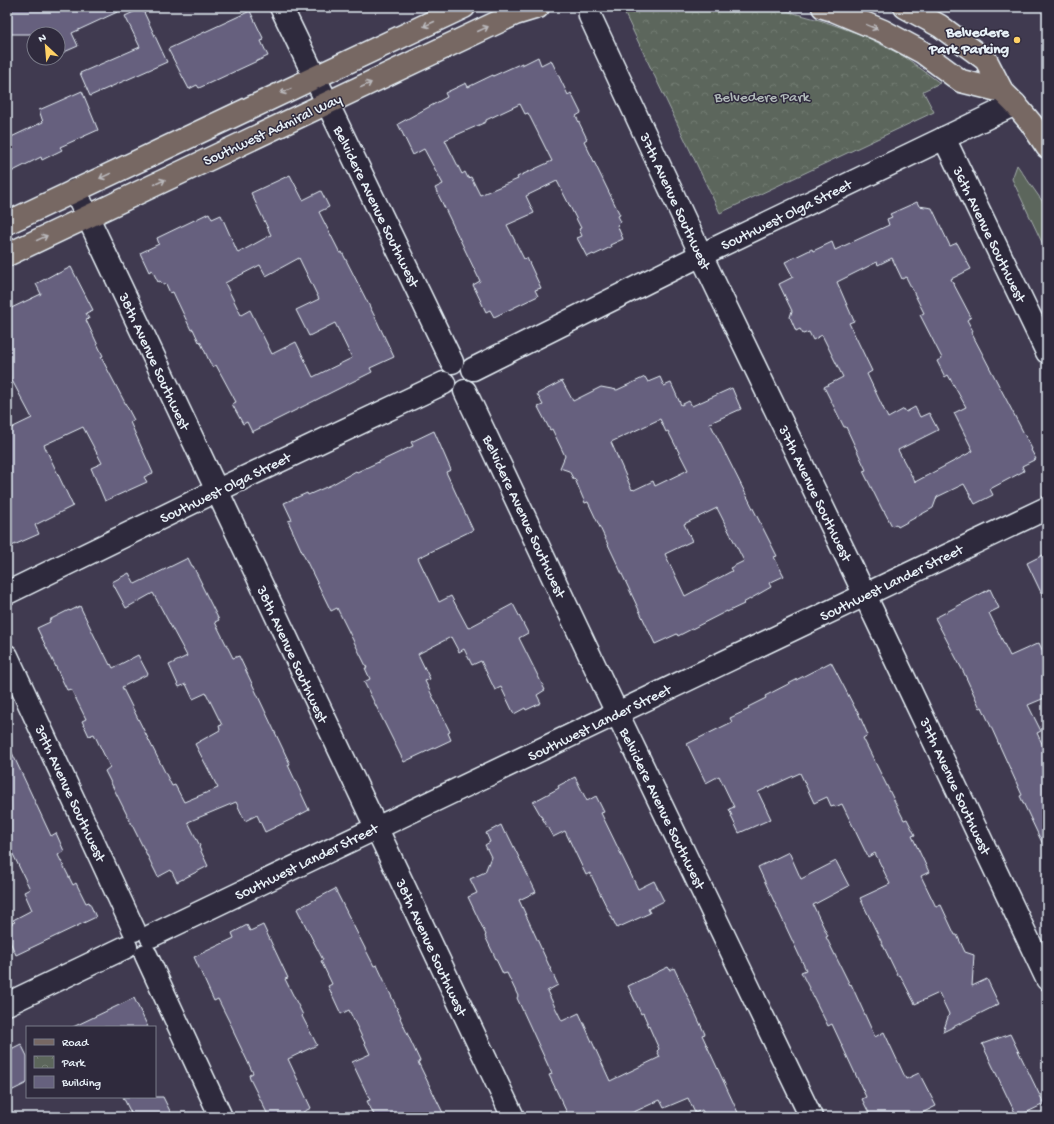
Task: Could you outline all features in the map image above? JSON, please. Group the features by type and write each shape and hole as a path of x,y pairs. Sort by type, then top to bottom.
{"main road":[{"name":"Southwest Admiral Way","path":"7,222 464,7"},
{"name":"Southwest Admiral Way","path":"7,255 515,14 538,7"},
{"path":"823,7 883,31 922,52 961,81 1008,97"},
{"path":"905,7 940,26 986,60 1008,97 1031,123 1047,147"}],"street":[{"name":"Belvidere Avenue Southwest","path":"281,7 452,362"},
{"name":"37th Avenue Southwest","path":"589,7 590,16 701,255 865,595 1047,979"},
{"name":"Southwest Olga Street","path":"473,369 701,255 944,138 1008,97"},
{"name":"36th Avenue Southwest","path":"944,138 1047,352"},
{"name":"38th Avenue Southwest","path":"75,190 513,1117"},
{"path":"460,360 469,364 473,369 473,383 466,391 458,392 448,389 442,376 446,366 452,362 460,360"},
{"name":"Southwest Olga Street","path":"7,594 216,491 444,382"},
{"name":"Belvidere Avenue Southwest","path":"466,391 617,713 812,1117"},
{"name":"Southwest Lander Street","path":"7,1004 1047,508"},
{"name":"39th Avenue Southwest","path":"7,656 221,1117"}],"green space":[{"name":"Belvedere Park","path":"634,7 765,7 779,9 823,21 865,36 905,57 940,83 923,91 934,112 720,213 624,12"},
{"path":"1017,165 1047,208 1047,253 1012,179"}],"building":[{"path":"7,7 128,7 72,33 78,46 66,51 66,26 26,26 26,34 7,34"},
{"path":"142,8 167,62 90,96 80,73 140,47 125,16"},
{"path":"250,11 264,40 261,41 268,56 199,88 197,85 189,89 168,49"},
{"path":"538,57 541,65 551,60 568,95 571,93 581,113 576,116 587,139 584,141 620,215 618,216 621,222 617,225 623,239 610,245 611,247 587,257 577,238 582,236 579,229 581,228 557,181 526,196 534,213 507,225 524,259 527,258 541,288 535,290 538,296 494,317 490,310 486,312 473,285 480,281 435,188 443,184 424,149 413,155 398,124 447,97 445,93 466,83 468,87 522,63 522,65","holes":["520,104 525,114 528,113 552,161 517,177 518,179 480,195 471,177 468,178 465,172 462,174 445,140 486,122 486,120"]},
{"path":"82,91 98,130 60,147 62,150 42,160 41,157 7,174 7,139 43,122 39,110"},
{"path":"290,175 303,200 321,191 329,207 319,212 340,253 342,252 394,357 370,368 372,372 252,432 247,422 243,424 232,404 236,402 216,365 212,367 200,341 199,342 193,329 191,330 173,292 170,293 166,284 163,285 160,281 158,282 152,270 149,272 140,253 159,244 157,238 209,213 212,219 221,215 238,253 271,235 251,193","holes":["299,258 319,299 296,310 309,336 335,323 352,358 313,377 296,342 272,354 250,310 241,315 225,283 260,265 266,276"]},
{"path":"917,202 919,206 932,208 950,246 957,243 971,269 951,279 971,317 967,320 973,331 971,332 1036,459 1022,466 1024,471 990,489 993,495 975,504 964,484 937,497 933,508 898,527 896,524 892,526 883,511 863,471 866,470 846,427 844,427 824,387 843,377 822,335 813,340 809,332 803,334 800,329 796,331 790,317 792,311 779,284 793,277 785,262 812,249 813,251 832,242 835,250 889,225 887,219 892,217 890,214","holes":["892,258 902,279 906,277 924,313 920,315 942,358 937,361 945,377 948,375 966,407 954,413 973,451 915,482 898,450 938,430 929,413 920,417 915,407 906,412 904,409 888,418 867,374 872,371 849,323 854,321 837,282 877,262 878,265"]},
{"path":"71,267 93,310 86,313 89,319 86,320 103,356 101,357 134,420 130,422 153,473 144,477 147,482 105,501 91,468 102,463 83,427 44,445 73,506 35,525 39,534 7,548 7,430 32,418 7,371 7,310 41,294 36,284"},
{"path":"645,377 648,382 660,377 664,386 671,383 681,405 689,401 692,406 732,388 741,409 710,423 777,556 774,557 784,576 769,583 771,587 743,603 744,604 678,636 677,634 655,644 588,502 585,503 575,479 574,480 569,471 560,468 565,456 552,429 550,430 538,407 543,405 537,394 562,381 573,401 601,387 617,390","holes":["660,419 666,432 668,431 688,470 655,486 653,481 632,490 611,442","717,508 744,561 730,568 732,571 685,596 665,554 692,541 684,524"]},
{"path":"434,431 451,470 446,472 473,530 418,558 439,602 451,596 468,628 513,604 528,633 519,638 545,690 537,695 541,703 526,710 525,708 514,714 501,687 495,690 481,661 472,665 464,649 459,652 451,637 418,654 430,679 425,681 450,732 448,733 451,740 404,762 364,682 370,679 365,668 367,668 337,608 331,611 288,521 292,520 284,503 331,485 356,471 357,472 413,446 411,442"},
{"path":"1047,553 1047,605 1027,563"},
{"path":"188,558 219,620 215,622 233,658 239,656 290,764 288,765 309,810 265,832 257,815 245,821 236,802 188,822 208,866 177,882 171,870 158,877 105,771 110,767 94,734 89,736 82,721 86,719 71,689 67,690 37,628 50,622 49,620 80,606 103,654 104,653 113,668 138,655 148,674 122,687 172,786 175,785 184,802 218,788 195,744 220,730 219,726 222,725 206,693 193,699 186,684 179,687 169,665 187,656 153,593 126,608 112,582 129,573 135,584"},
{"path":"990,589 999,608 989,613 1010,656 1039,643 1047,660 1047,697 1028,705 1041,731 1037,733 1047,754 1047,853 1020,796 1022,795 982,707 980,708 964,673 935,618"},
{"path":"831,662 857,710 868,735 863,738 904,820 907,819 915,835 912,836 929,872 921,876 936,907 941,905 965,952 974,955 972,986 987,979 999,1004 943,1032 949,1014 939,993 915,1004 900,975 898,976 860,898 890,884 875,853 868,857 842,804 835,807 834,805 831,806 827,797 814,803 800,773 758,792 771,819 739,833 729,809 734,807 719,776 706,783 687,744 732,722 730,718 749,709 748,707 766,698 765,696"},
{"path":"7,742 51,836 56,833 64,851 58,855 73,885 76,883 86,903 89,902 96,917 16,955 7,935 7,925 15,922 13,920 32,910 24,892 30,889 7,842"},
{"path":"575,777 587,801 596,796 604,812 601,813 638,889 654,881 664,901 648,909 650,913 617,928 590,873 586,875 565,831 553,837 533,802 559,788 558,786"},
{"path":"501,825 505,834 507,833 536,892 519,900 558,985 547,991 562,1021 579,1013 610,1081 660,1057 657,1051 659,1049 643,1013 641,1014 628,986 668,967 670,970 674,968 705,1034 702,1035 740,1117 706,1117 702,1110 695,1113 688,1098 664,1108 660,1100 623,1117 569,1117 549,1075 552,1074 517,998 518,996 507,973 503,974 468,897 477,893 470,879 485,872 491,857 485,845 490,842 486,833"},
{"path":"789,852 801,879 836,861 849,886 813,905 828,936 826,937 850,985 851,984 875,1037 884,1032 906,1079 919,1073 936,1106 914,1117 871,1117 862,1099 866,1097 832,1024 828,1026 801,972 806,970 758,867"},
{"path":"335,889 374,966 377,965 420,1061 418,1062 445,1117 375,1117 367,1101 370,1100 352,1062 370,1054 349,1010 341,1014 328,986 332,984 321,961 323,960 297,909"},
{"path":"247,925 250,931 263,925 288,978 285,979 317,1045 288,1059 311,1108 303,1112 306,1117 269,1117 250,1079 249,1075 253,1073 234,1031 218,999 214,1001 194,957 234,938 232,933"},
{"path":"134,998 148,1026 75,1026"},
{"path":"1010,1034 1044,1104 1017,1117 982,1044"},
{"path":"21,1044 26,1054 26,1084 7,1093 7,1051"},
{"path":"163,1097 173,1117 133,1117 124,1098"}],"place":[{"name":"Belvedere Park Parking","path":"1017,40"}]}
